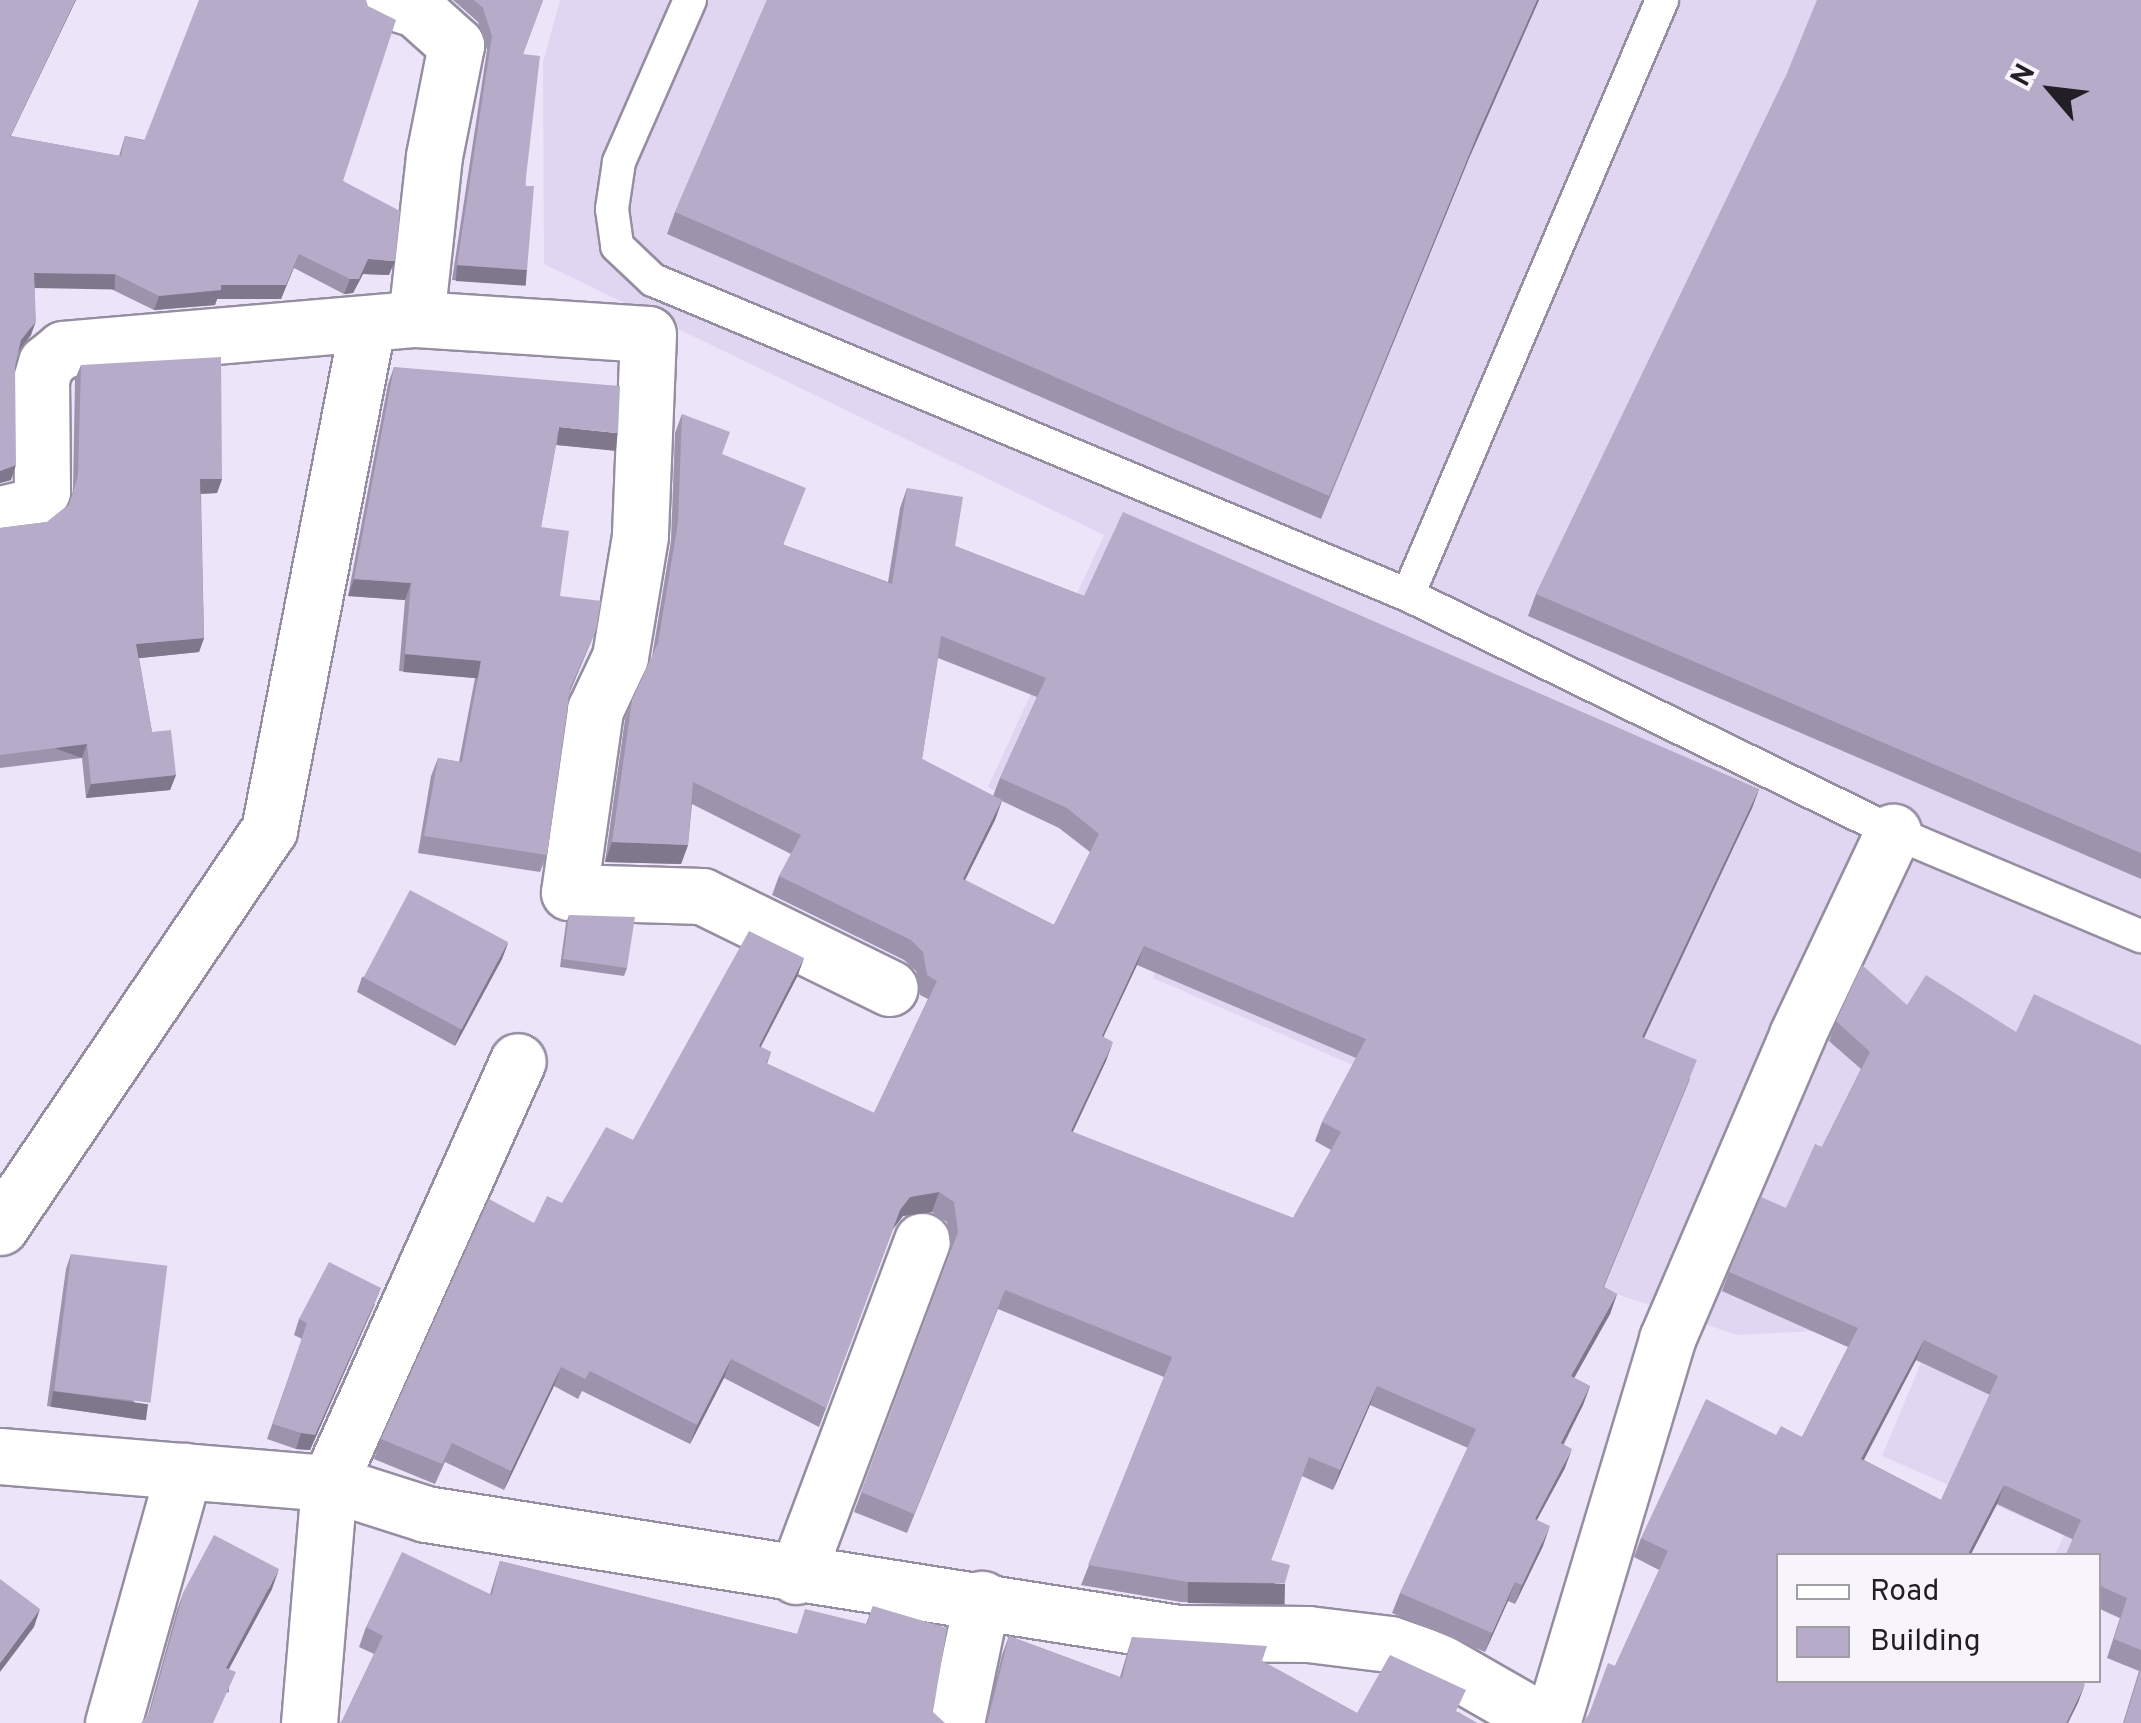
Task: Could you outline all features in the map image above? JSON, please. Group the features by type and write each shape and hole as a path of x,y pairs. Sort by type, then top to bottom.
{"street":[{"path":"0,1227 269,830 434,156 456,45 416,9 386,0"},
{"path":"0,514 34,506 42,491 41,380 46,363 63,348 392,323 648,334 640,536 620,657 595,710 569,892 702,896 890,988"},
{"path":"0,1456 329,1484 426,1514 796,1576 982,1598 1178,1633 1308,1634 1390,1644 1436,1660 1549,1723 1668,1339 1797,1035 1893,832"},
{"path":"309,1723 329,1484 518,1061"},
{"path":"796,1576 922,1241"},
{"path":"112,1723 184,1471"},
{"path":"956,1723 982,1598"}],"lane":[{"path":"690,0 620,162 612,209 617,246 654,280 1408,595 1893,832 2141,936"},
{"path":"1408,595 1662,0"}],"shaded area":[{"path":"560,0 2141,0 2141,1629 2101,1610 2101,1553 2056,1553 2064,1535 1882,1456 1921,1363 1836,1330 1737,1335 1561,1275 1534,1144 1153,978 1186,886 988,787 1104,535 544,264 543,63"}],"building":[{"path":"0,0 75,0 10,136 121,156 125,136 144,141 199,0 366,0 368,6 396,20 343,181 400,211 395,261 368,259 359,279 350,279 299,254 286,285 221,285 221,290 159,296 115,274 34,273 36,321 21,340 15,365 16,465 0,471"},
{"path":"474,0 543,0 523,54 540,56 525,186 534,186 527,270 457,265 492,36 483,8"},
{"path":"767,0 1537,0 1329,496 675,212"},
{"path":"1817,0 2141,0 2141,853 1536,594 1785,78"},
{"path":"221,357 222,479 200,479 204,638 136,644 152,732 171,730 176,775 91,784 87,744 0,755 0,528 47,522 69,505 78,476 81,365"},
{"path":"394,367 620,386 618,433 559,427 541,527 569,531 560,596 601,601 596,630 570,688 547,855 424,836 438,758 462,762 481,661 405,654 411,583 354,579"},
{"path":"682,414 730,432 722,454 806,488 783,545 892,584 907,488 963,497 955,546 1084,596 1123,512 1759,789 1642,1037 1697,1060 1603,1287 1617,1294 1571,1376 1590,1386 1561,1443 1572,1449 1535,1519 1550,1526 1522,1585 1515,1582 1492,1633 1400,1593 1476,1429 1377,1386 1340,1470 1309,1457 1271,1560 1290,1565 1285,1583 1188,1582 1088,1565 1172,1357 1005,1290 914,1514 861,1492 958,1232 954,1202 939,1192 910,1197 900,1210 826,1408 731,1359 697,1425 590,1371 585,1379 561,1367 511,1471 452,1443 442,1464 381,1439 489,1199 534,1223 547,1196 562,1203 606,1127 633,1140 749,931 804,958 759,1046 771,1052 766,1063 874,1113 937,981 927,975 923,952 911,940 779,876 801,835 693,782 688,845 612,842 632,700 658,643 678,522","holes":["941,636 1046,678 1000,778 1067,808 1099,834 1054,925 963,879 1002,800 922,759","1144,946 1366,1039 1322,1122 1341,1132 1293,1218 1071,1131 1113,1042 1102,1036"]},
{"path":"410,890 508,942 462,1030 364,977"},
{"path":"569,915 635,917 627,968 563,959"},
{"path":"1862,965 1907,1005 1926,975 2016,1032 2034,994 2141,1045 2141,1650 2114,1639 2127,1598 2101,1586 2101,1553 2066,1553 2081,1520 2004,1485 1969,1553 1776,1553 1776,1683 2083,1683 2066,1723 1582,1723 1608,1663 1615,1666 1668,1551 1641,1538 1706,1399 1776,1435 1781,1426 1802,1437 1858,1328 1729,1272 1761,1197 1786,1208 1815,1144 1822,1147 1870,1052 1836,1021","holes":["1924,1340 1998,1376 1941,1500 1861,1459"]},
{"path":"71,1254 167,1266 150,1403 54,1391"},
{"path":"329,1262 381,1288 315,1435 273,1424 307,1323 299,1319"},
{"path":"214,1535 279,1569 226,1668 236,1672 213,1723 141,1723 150,1712 184,1591"},
{"path":"402,1552 492,1595 500,1561 797,1634 805,1609 867,1624 873,1606 947,1628 933,1712 945,1723 339,1723 383,1636 366,1627"},
{"path":"0,1579 40,1609 0,1663"},
{"path":"1009,1636 1122,1678 1132,1637 1267,1646 1262,1661 1357,1713 1390,1655 1466,1690 1456,1711 1477,1723 987,1723"},
{"path":"2141,1668 2141,1723 2124,1723"}]}
